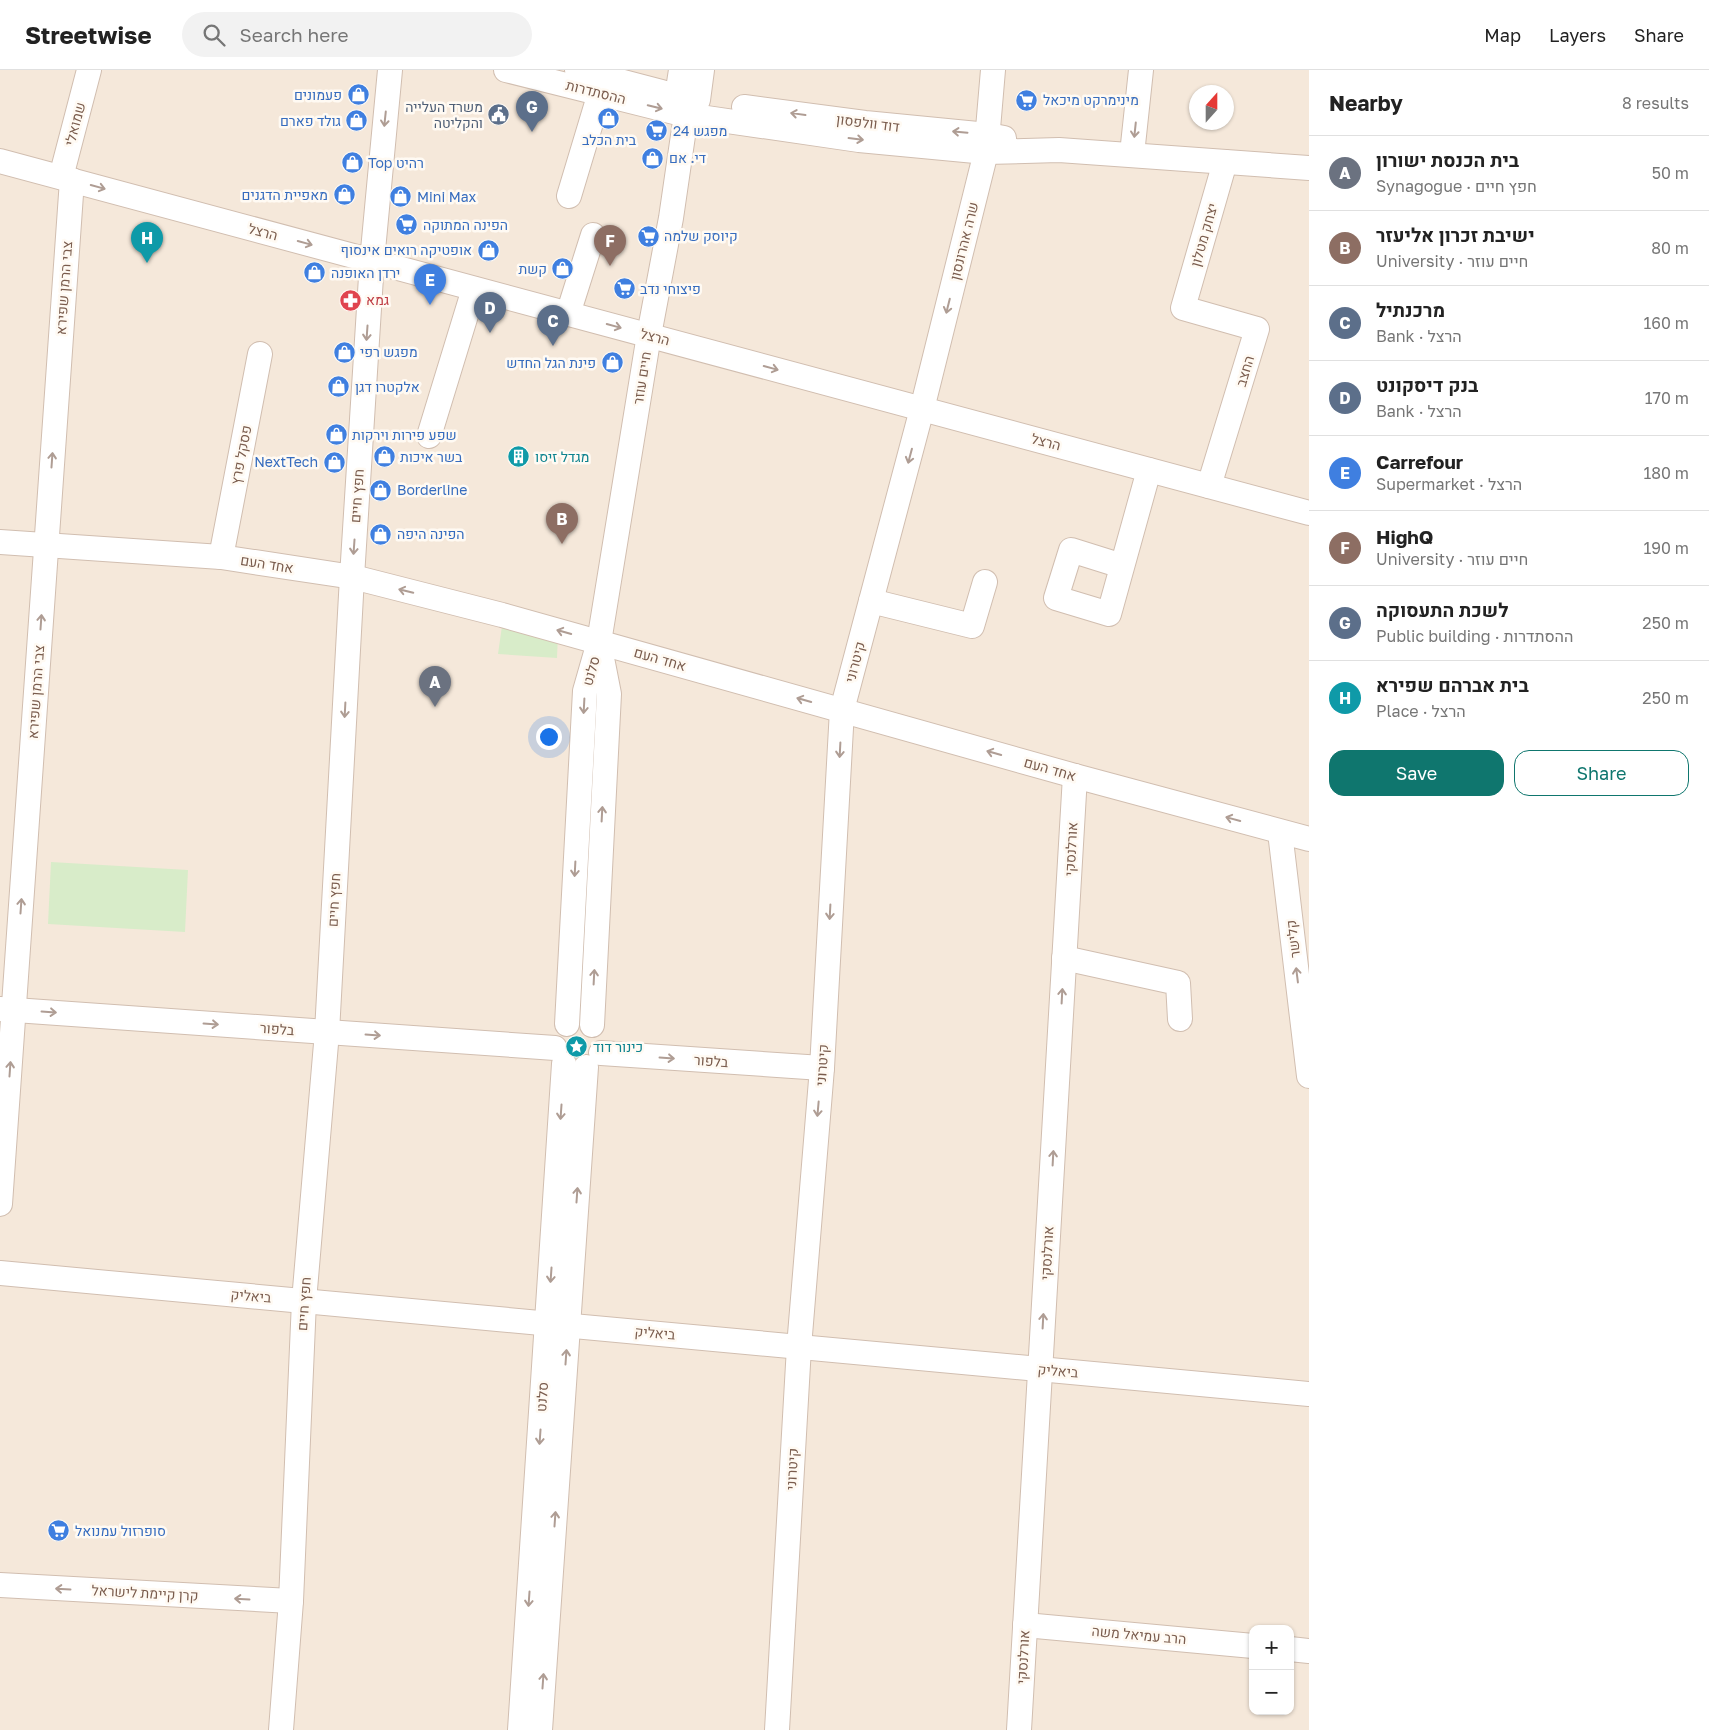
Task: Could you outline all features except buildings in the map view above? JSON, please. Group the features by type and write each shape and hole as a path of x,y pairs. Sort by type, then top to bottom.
{"street":[{"name":"שמואלי","path":"66,179 89,70"},
{"name":"חפץ חיים","path":"281,1730 291,1601 304,1301 327,1032 352,577 372,261 390,70"},
{"name":"ההסתדרות","path":"506,70 593,79 687,103"},
{"path":"569,196 593,79 641,76 655,70"},
{"name":"חיים עוזר","path":"681,70 687,103"},
{"name":"חיים עוזר","path":"599,642 649,336 671,218 687,103 702,70"},
{"name":"שרה אהרונסון","path":"922,409 987,143 993,70"},
{"path":"1132,154 1141,70"},
{"name":"דוד וולפסון","path":"687,103 859,140 987,143 1309,168"},
{"name":"הרצל","path":"0,161 1309,513"},
{"name":"יצחק מטלון","path":"1183,308 1225,162"},
{"name":"צבי הרמן שפירא","path":"0,1204 7,1010 46,544 66,179"},
{"path":"571,315 596,236"},
{"path":"429,436 474,288"},
{"name":"החצב","path":"1183,308 1257,329 1209,486"},
{"name":"פסקל פרץ","path":"221,557 260,354"},
{"name":"קיטרוני","path":"777,1730 799,1347 822,1068 842,710 922,409"},
{"path":"1122,566 1149,470"},
{"name":"אחד העם","path":"0,542 221,557 352,577 502,615 1075,776 1309,839"},
{"path":"871,601 972,626 985,582"},
{"name":"סלנט","path":"567,1024 585,691 599,642"},
{"name":"סלנט","path":"592,1025 608,694 599,642"},
{"name":"אורלנסקי","path":"1019,1730 1075,776"},
{"name":"קלישר","path":"1280,832 1309,1076"},
{"path":"1064,958 1178,983 1180,1019"},
{"name":"בלפור","path":"7,1010 327,1032 576,1058 822,1068"},
{"path":"580,1022 592,1025 601,1038 602,1046 576,1058 557,1034 567,1024 580,1022"},
{"name":"סלנט","path":"540,1730 558,1324 576,1058"},
{"name":"ביאליק","path":"0,1273 1309,1394"},
{"name":"סלנט","path":"520,1730 558,1324"},
{"name":"קרן קיימת לישראל","path":"0,1585 291,1601"},
{"name":"הרב עמיאל משה","path":"1025,1625 1249,1646"},
{"path":"1294,1649 1309,1651"}],"shaded area":[{"path":"0,70 1309,70 1309,1730 0,1730"}],"green space":[{"path":"503,619 558,634 557,658 498,654"},
{"path":"51,862 188,870 185,932 48,924"}],"place":[{"name":"פעמונים","path":"358,95"},
{"name":"מינימרקט מיכאל","path":"1027,100"},
{"name":"משרד העלייה והקליטה","path":"499,115"},
{"name":"בית הכלב","path":"609,118"},
{"name":"גולד פארם","path":"357,121"},
{"name":"מפגש 24","path":"657,131"},
{"name":"לשכת התעסוקה","path":"532,132"},
{"name":"די. אם","path":"653,158"},
{"name":"Top רהיט","path":"352,163"},
{"name":"מאפיית הדגנים","path":"344,195"},
{"name":"Mini Max","path":"401,197"},
{"name":"הפינה המתוקה","path":"407,225"},
{"name":"קיוסק שלמה","path":"648,236"},
{"name":"אופטיקה רואים אינסוף","path":"488,250"},
{"name":"בית אברהם שפירא","path":"147,263"},
{"name":"HighQ","path":"610,266"},
{"name":"קשת","path":"563,269"},
{"name":"ירדן האופנה","path":"315,273"},
{"name":"פיצוחי נדב","path":"624,289"},
{"name":"גמא","path":"350,300"},
{"name":"Carrefour","path":"430,305"},
{"name":"בנק דיסקונט","path":"490,333"},
{"name":"מרכנתיל","path":"553,346"},
{"name":"מפגש רפי","path":"344,352"},
{"name":"פינת הגל החדש","path":"612,363"},
{"name":"אלקטרו דגן","path":"339,387"},
{"name":"שפע פירות וירקות","path":"336,435"},
{"name":"בשר איכות","path":"384,457"},
{"name":"מגדל זיסו","path":"519,457"},
{"name":"NextTech","path":"334,462"},
{"name":"Borderline","path":"381,490"},
{"name":"הפינה היפה","path":"381,534"},
{"name":"ישיבת זכרון אליעזר","path":"562,544"},
{"name":"בית הכנסת ישורון","path":"435,707"},
{"name":"כינור דוד","path":"577,1047"},
{"name":"סופרזול עמנואל","path":"59,1531"}]}
